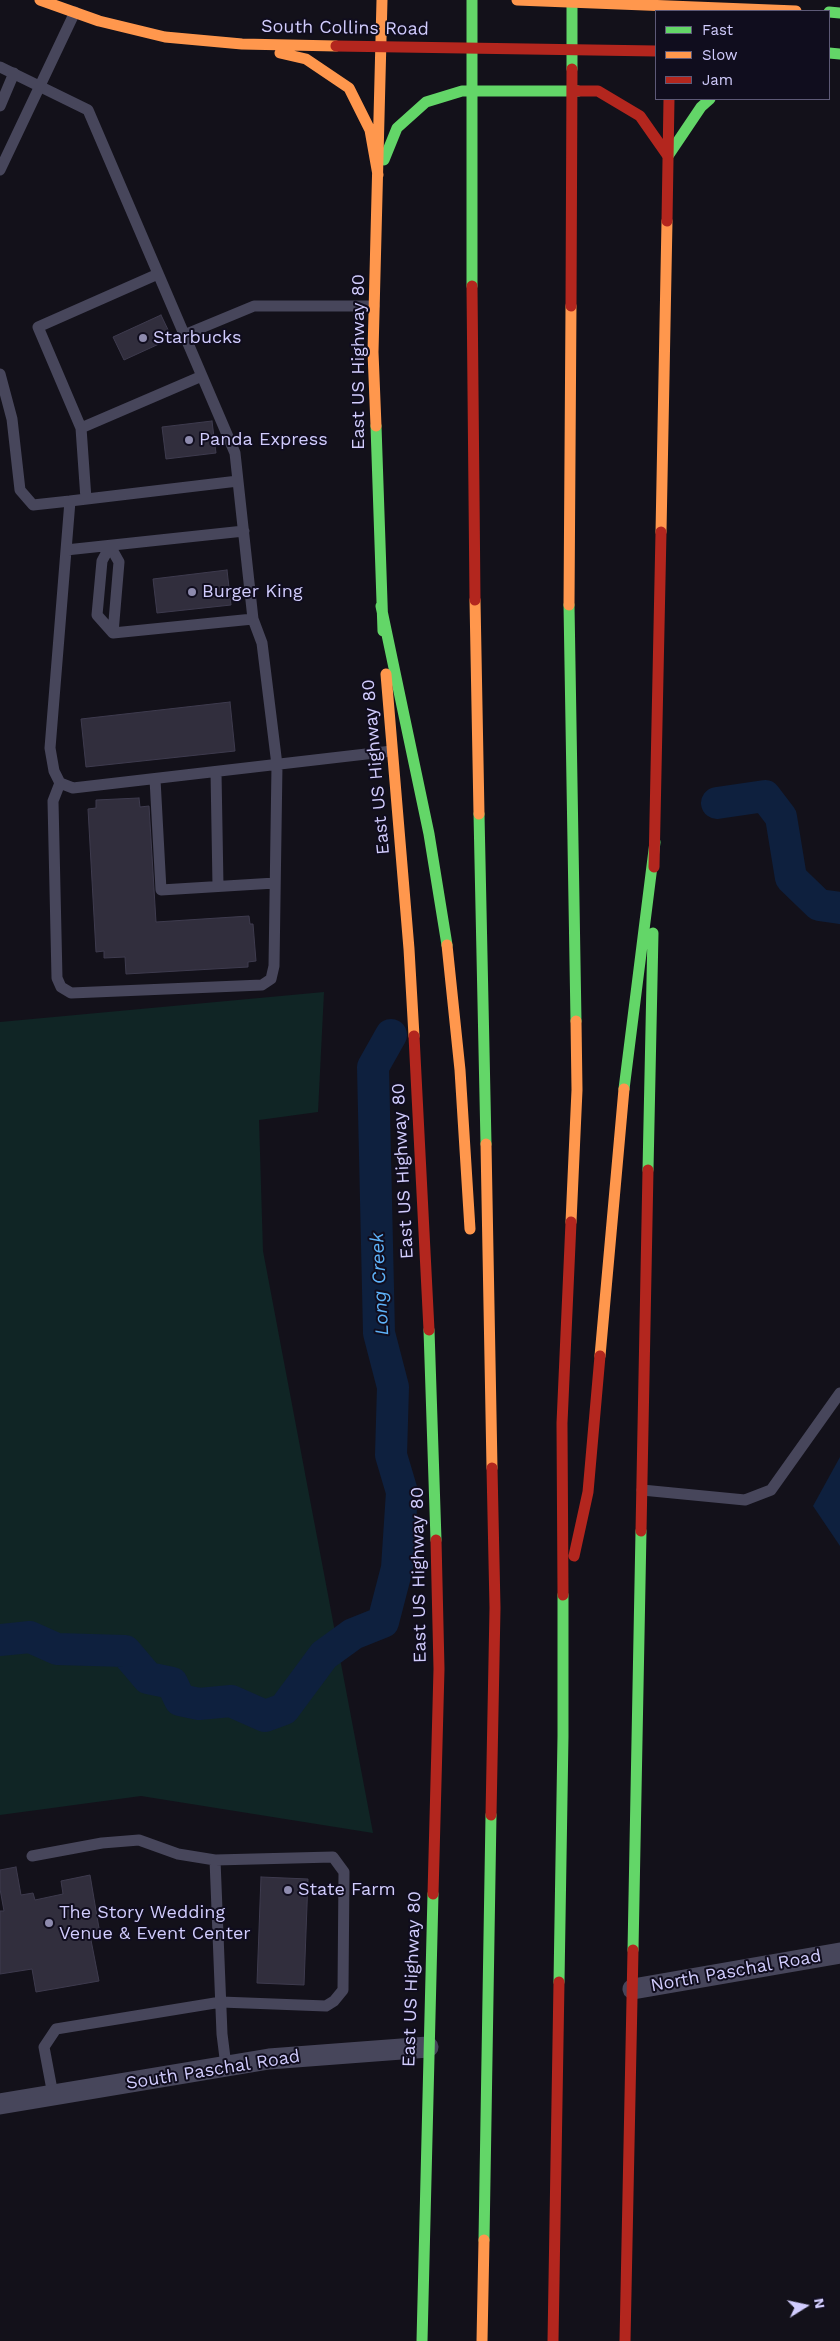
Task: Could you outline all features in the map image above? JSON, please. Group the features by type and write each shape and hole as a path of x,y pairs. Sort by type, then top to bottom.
{"main road":[{"name":"South Collins Road","path":"40,0 75,12 165,37 242,44 655,51"},
{"name":"East US Highway 80","path":"382,0 374,352 381,606 409,949 432,1382 439,1669 422,2341"},
{"path":"472,0 472,436 495,1608 482,2341"},
{"path":"517,0 770,10"},
{"path":"553,2341 563,1736 562,1423 578,1090 569,671 572,0"},
{"path":"773,0 793,10"},
{"path":"242,44 306,58 349,88 370,130 378,175"},
{"path":"378,175 397,128 426,102 462,91 598,91 640,116 668,156"},
{"path":"625,2341 669,100"},
{"path":"668,156 700,107 709,100"},
{"path":"381,606 429,834 447,943 460,1070 470,1239"},
{"path":"562,1609 588,1492 626,1068 654,842"},
{"path":"478,1367 495,1608"}],"street":[{"name":"North Paschal Road","path":"633,1989 840,1953"},
{"name":"South Paschal Road","path":"0,2104 269,2059 428,2047"}],"lane":[{"path":"0,170 75,12"},
{"path":"0,67 88,110 235,453 253,618 262,643 277,765 274,966 271,978 262,985 71,993 61,987 57,978 53,802 60,783"},
{"path":"0,106 14,73"},
{"path":"86,499 81,428 38,326 158,274"},
{"path":"184,335 254,306 375,306"},
{"path":"0,374 12,420 20,490 32,506 238,481"},
{"path":"81,428 202,376"},
{"path":"70,501 50,748 54,771 60,783 73,788 392,751"},
{"path":"66,550 244,531"},
{"path":"110,546 119,562 113,633"},
{"path":"110,546 102,561 97,615 113,633"},
{"path":"113,633 253,618"},
{"path":"216,772 218,886"},
{"path":"155,779 161,890 275,883"},
{"path":"642,1490 745,1500 771,1490 840,1393"},
{"path":"32,1856 102,1843 139,1840 178,1854 215,1860 333,1857 344,1872 343,1990 334,2001 326,2006 221,2002 56,2029 44,2047 53,2095"},
{"path":"215,1860 221,2002 226,2066"}],"green space":[{"path":"324,992 318,1112 259,1120 263,1251 373,1833 141,1796 0,1815 0,1022"}],"water":[{"path":"840,1457 840,1546 813,1506"}],"building":[{"name":"Starbucks","path":"161,315 172,338 124,360 113,337"},
{"name":"Panda Express","path":"212,421 216,453 166,459 162,427"},
{"name":"Burger King","path":"227,570 231,605 157,613 153,579"},
{"path":"230,702 235,751 86,767 81,719"},
{"path":"139,798 140,807 149,806 156,922 249,916 250,924 253,924 256,961 248,962 248,967 126,974 125,957 104,958 104,951 96,952 88,809 96,808 96,800"},
{"name":"The Story Wedding Venue & Event Center","path":"16,1867 21,1895 33,1893 35,1900 63,1894 61,1881 90,1875 100,1934 90,1935 99,1981 36,1992 32,1969 0,1974 0,1911 4,1911 0,1889 0,1870"},
{"path":"261,1877 308,1879 304,1985 257,1983"}],"waterway":[{"name":"Long Creek","path":"717,803 765,796 781,817 791,878 819,905 840,908"},
{"name":"Long Creek","path":"0,1640 30,1637 57,1649 125,1651 148,1678 172,1683 180,1700 199,1704 231,1701 265,1716 284,1709 324,1655 353,1634 383,1622 397,1568 402,1492 391,1455 393,1387 379,1333 373,1067 391,1035"}],"traffic: fast":[{"path":"472,0 472,286"},
{"path":"572,0 572,69"},
{"path":"830,12 840,13"},
{"path":"830,53 840,54"},
{"path":"384,160 397,128 426,102 462,91 578,91"},
{"path":"668,156 701,107 709,100"},
{"path":"376,426 383,631"},
{"path":"569,605 576,1021"},
{"path":"381,606 429,834 447,945"},
{"path":"479,814 486,1144"},
{"path":"624,1089 655,842"},
{"path":"648,1170 653,933"},
{"path":"429,1330 436,1540"},
{"path":"633,1950 641,1531"},
{"path":"559,1982 563,1595"},
{"path":"484,2240 491,1815"},
{"path":"422,2341 433,1894"}],"traffic: slow":[{"path":"40,0 99,21 165,37 242,44 336,46"},
{"path":"376,426 373,352 382,0"},
{"path":"517,0 670,6"},
{"path":"670,6 771,10"},
{"path":"280,53 306,59 349,88 370,130 378,175"},
{"path":"661,532 667,221"},
{"path":"569,605 571,306"},
{"path":"475,600 479,814"},
{"path":"386,674 409,949 414,1036"},
{"path":"447,945 460,1070 470,1229"},
{"path":"571,1222 577,1090 576,1021"},
{"path":"600,1356 624,1089"},
{"path":"486,1144 492,1468"},
{"path":"482,2341 484,2240"}],"traffic: jam":[{"path":"336,46 655,51"},
{"path":"571,306 572,69"},
{"path":"578,91 598,91 640,116 668,156"},
{"path":"667,221 669,100"},
{"path":"472,286 475,600"},
{"path":"654,867 661,532"},
{"path":"414,1036 429,1330"},
{"path":"641,1531 648,1170"},
{"path":"563,1595 562,1423 571,1222"},
{"path":"574,1556 588,1492 600,1356"},
{"path":"491,1815 495,1608 492,1468"},
{"path":"433,1894 439,1669 436,1540"},
{"path":"625,2341 633,1950"},
{"path":"553,2341 559,1982"}],"place":[{"name":"Starbucks","path":"143,338"},
{"name":"Panda Express","path":"189,440"},
{"name":"Burger King","path":"192,592"},
{"name":"State Farm","path":"288,1890"},
{"name":"The Story Wedding Venue & Event Center","path":"49,1923"}]}
